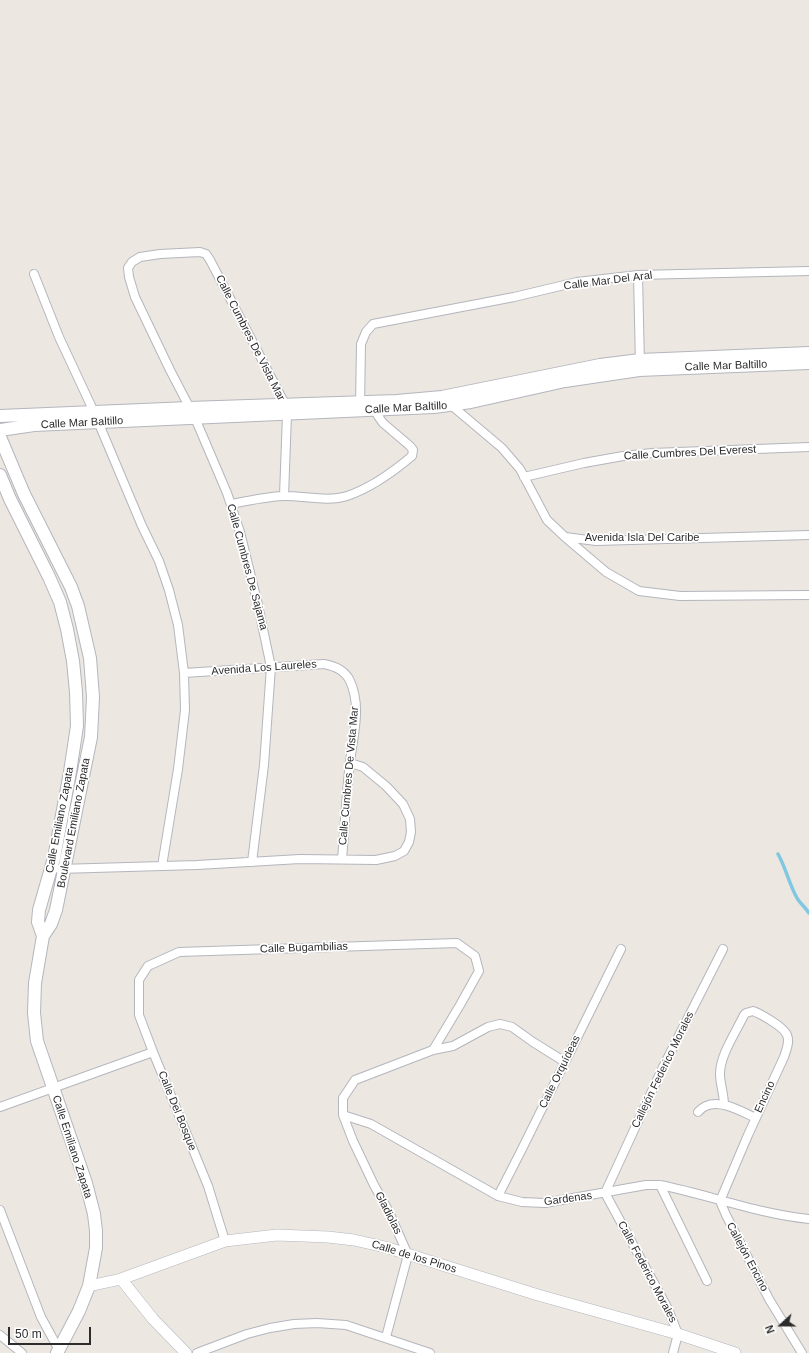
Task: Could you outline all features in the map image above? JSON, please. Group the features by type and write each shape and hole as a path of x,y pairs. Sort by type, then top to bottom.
{"main road":[{"name":"Calle Mar Baltillo","path":"640,365 809,353"},
{"name":"Calle Mar Baltillo","path":"0,416 96,417 374,406 397,401 449,401 600,365 809,363"},
{"name":"Calle Mar Baltillo","path":"0,430 96,417"},
{"name":"Boulevard Emiliano Zapata","path":"1,442 24,494 71,587 78,606 90,658 94,697 91,737 56,910 51,924 43,936"},
{"name":"Calle Emiliano Zapata","path":"0,475 10,499 60,602 73,661 76,692 77,726 69,780 54,858 39,910 38,922 43,936 35,983 34,1013 38,1041 52,1088 86,1183 94,1214 96,1248 89,1286 79,1311 58,1351"}],"street":[{"name":"Calle Cumbres De Sajama","path":"206,254 200,252 160,254 140,257 132,262 128,268 135,297 192,413 231,504 240,532 271,667 264,765 252,862"},
{"name":"Calle Cumbres De Vista Mar","path":"206,254 286,409 284,496"},
{"name":"Calle Mar Del Aral","path":"360,406 361,344 366,332 373,324 514,297 577,282 638,276 809,271"},
{"path":"34,274 59,337 96,417 158,562 169,590 178,625 184,673 185,710 178,769 162,866"},
{"path":"638,276 640,365"},
{"path":"449,401 502,448 520,469 547,520 606,572 639,591 680,596 809,595"},
{"path":"231,504 284,496 335,498 347,496 394,471 412,456 413,450 383,423 374,406"},
{"name":"Calle Cumbres Del Everest","path":"524,477 584,463 623,456 652,453 809,447"},
{"name":"Avenida Isla Del Caribe","path":"565,537 596,541 809,535"},
{"name":"Avenida Los Laureles","path":"184,673 324,664 334,666 343,671"},
{"name":"Calle Cumbres De Vista Mar","path":"342,859 356,710 350,680 343,671"},
{"path":"51,868 64,869 162,866 300,859 376,860 395,856 404,851 409,842 411,832 410,819 403,804 386,786 363,767 350,763"},
{"name":"Calle Bugambilias","path":"139,980 148,966 178,952 456,943 475,956 479,971 433,1050"},
{"name":"Calle Orquídeas","path":"498,1196 621,949"},
{"name":"Callejón Federico Morales","path":"605,1193 663,1067 723,949"},
{"name":"Calle Del Bosque","path":"139,980 139,1015 152,1052 208,1186 226,1242"},
{"name":"Encino","path":"720,1200 784,1057 788,1041 784,1030 756,1013 749,1012 744,1015 722,1060 720,1085 724,1097 724,1105"},
{"path":"343,1115 343,1098 355,1080 433,1050 453,1046 488,1027 500,1024 512,1026 533,1042 565,1062"},
{"path":"0,1107 152,1052"},
{"path":"698,1112 706,1106 713,1104 724,1105 735,1108 756,1118"},
{"name":"Gardenas","path":"343,1115 371,1124 498,1196 522,1202 546,1203 646,1185 660,1186 789,1217 809,1219"},
{"name":"Gladiolas","path":"343,1115 352,1142 389,1212 408,1255"},
{"path":"660,1186 707,1281"},
{"name":"Calle Federico Morales","path":"605,1193 668,1309 678,1334 674,1353"},
{"name":"Callejón Encino","path":"720,1200 726,1216 769,1299 802,1353"},
{"path":"0,1210 41,1316 58,1351"},
{"name":"Calle de los Pinos","path":"89,1286 121,1279 226,1242 277,1235 328,1237 354,1240 384,1247 538,1295 678,1334 735,1353"},
{"path":"386,1337 408,1255"},
{"path":"121,1279 153,1319 186,1353"},
{"path":"197,1353 247,1334 294,1324 317,1323 346,1324 430,1353"},
{"path":"0,1335 22,1353"}],"waterway":[{"path":"778,854 797,898 809,913"}]}
